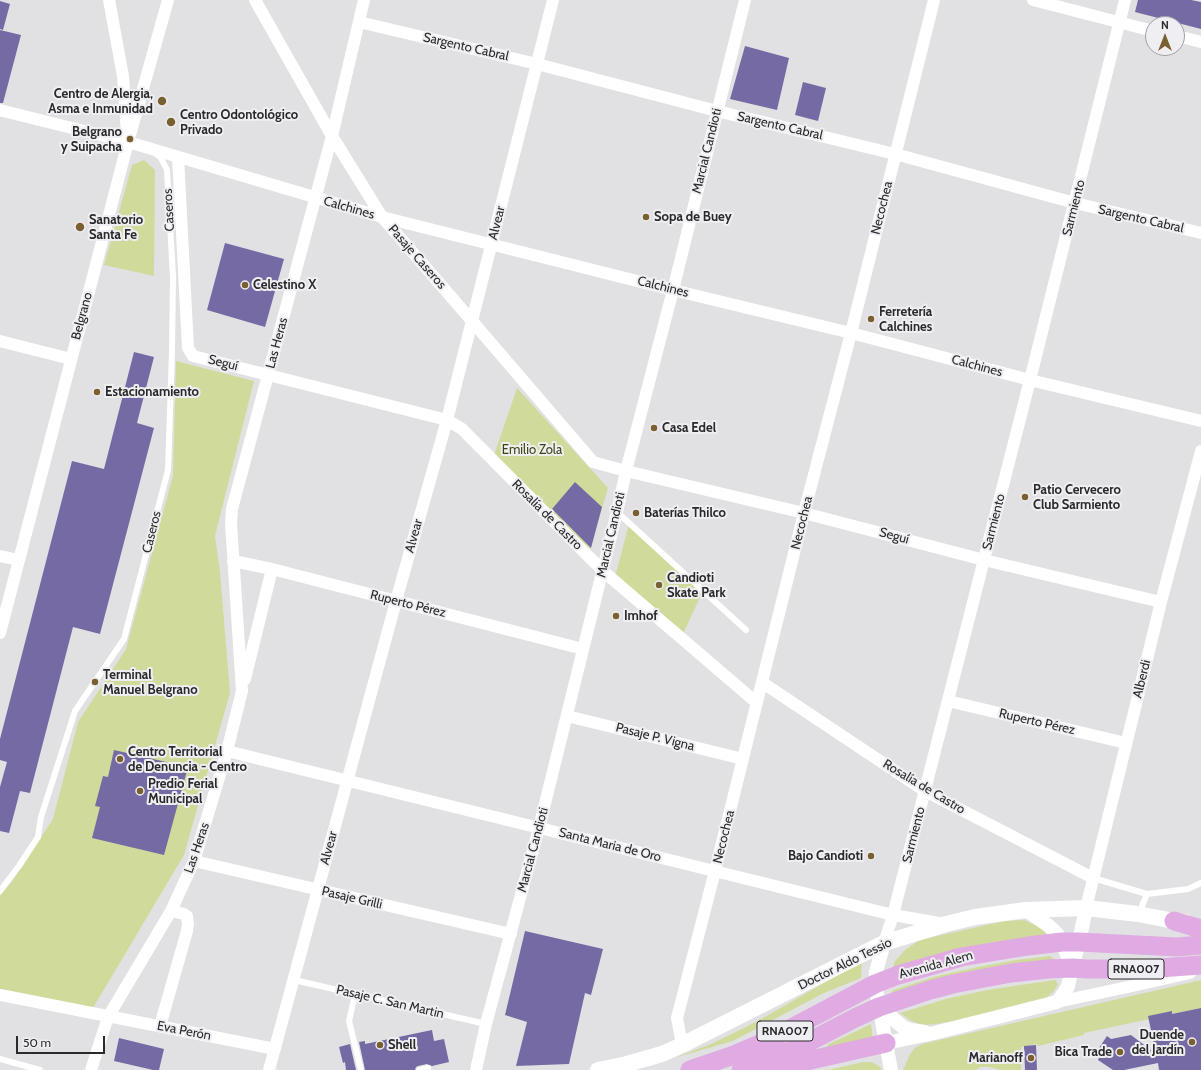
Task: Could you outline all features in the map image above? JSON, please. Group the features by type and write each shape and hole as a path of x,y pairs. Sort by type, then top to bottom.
{"highway":[{"path":"1174,921 1201,929"},
{"name":"Avenida Alem","path":"690,1070 734,1055 769,1040 875,984 904,973 961,957 1008,949 1070,942 1177,947 1201,945"},
{"name":"Avenida Alem","path":"741,1070 795,1049 879,1007 930,990 980,978 1011,972 1072,968 1146,969 1201,965"},
{"path":"767,1070 886,1043"}],"main road":[{"name":"Doctor Aldo Tessio","path":"598,1070 627,1064 662,1054 682,1046 884,943 946,924 975,917 1026,910 1086,908 1138,914 1174,921 1201,922"}],"street":[{"path":"109,0 123,76 128,142"},
{"name":"Belgrano","path":"0,633 128,142 168,0"},
{"name":"Pasaje Caseros","path":"255,0 332,136 382,217 593,462 626,471"},
{"name":"Las Heras","path":"242,691 233,561 231,523 232,509 316,198 364,0"},
{"name":"Alvear","path":"269,1070 396,601 447,420 553,0"},
{"name":"Marcial Candioti","path":"476,1070 486,1024 539,828 603,571 626,471 673,290 745,0"},
{"name":"Necochea","path":"682,1046 677,1018 763,683 804,513 851,333 934,0"},
{"path":"1033,0 1145,28"},
{"name":"Sarmiento","path":"891,1070 875,984 876,972 893,915 925,791 1075,203 1125,0"},
{"name":"Sargento Cabral","path":"359,22 537,64 717,111 896,154 1075,203 1201,233"},
{"path":"1185,38 1201,42"},
{"name":"Calchines","path":"0,110 147,147 382,217 851,333 1030,380 1201,421"},
{"name":"Seguí","path":"178,157 188,348 193,356 447,420"},
{"path":"0,341 71,360"},
{"name":"Rosalía de Castro","path":"447,420 462,429 603,571 757,703"},
{"name":"Alberdi","path":"1086,908 1161,602 1201,451"},
{"name":"Seguí","path":"626,471 804,513 984,560 1161,602"},
{"path":"0,556 19,560"},
{"name":"Ruperto Pérez","path":"233,561 272,569 583,649"},
{"name":"Las Heras","path":"91,1070 108,1017 172,911 194,861 228,751 272,569"},
{"name":"Rosalía de Castro","path":"763,683 925,791 1093,878"},
{"name":"Ruperto Pérez","path":"948,701 1126,743"},
{"name":"Pasaje P. Vigna","path":"567,716 743,759"},
{"name":"Santa Maria de Oro","path":"228,751 893,915 946,924"},
{"name":"Pasaje Grilli","path":"194,861 510,934"},
{"path":"1056,1002 1068,986 1072,968 1070,942 1086,908"},
{"path":"1026,910 1070,942"},
{"path":"160,1026 188,924 187,916 172,911"},
{"path":"886,1043 934,1033 1056,1002 1201,970"},
{"name":"Eva Perón","path":"0,995 275,1049"},
{"path":"879,1007 903,1027 911,1030 934,1033"}],"lane":[{"name":"Caseros","path":"0,891 38,837 41,817 75,711 124,639 168,470 173,277 167,170 160,158 147,147"},
{"path":"617,512 746,630"},
{"path":"1093,878 1147,894 1188,889 1201,883"},
{"path":"1138,914 1147,894"},
{"name":"Pasaje C. San Martin","path":"294,980 486,1024"},
{"path":"355,995 350,1020 361,1070"},
{"path":"0,1059 18,1067 40,1070"},
{"path":"420,1070 428,1068 428,1070"}],"green space":[{"path":"144,160 155,170 154,276 104,265 132,165"},
{"path":"176,361 254,381 215,536 220,572 230,693 184,855 93,1008 0,989 0,896 13,880 53,819 78,722 126,649 173,475"},
{"name":"Emilio Zola","path":"517,388 608,488 589,553 494,455"},
{"name":"Candioti Skate Park","path":"629,524 702,593 683,634 615,577"},
{"path":"1024,920 1041,928 1051,939 891,973 895,961 906,949 920,940 1004,921"},
{"path":"1050,956 1054,959 1054,962 891,993 893,990 937,976 1016,960"},
{"path":"862,961 861,978 824,993 733,1041 674,1058 711,1044 756,1022"},
{"path":"1055,980 1058,984 1054,991 1043,1001 1011,1010 937,1024 923,1025 911,1021 900,1013 946,999 987,990"},
{"path":"1201,980 1201,1008 1084,1033 1084,1035 1038,1046 1037,1044 1021,1047 1021,1070 1001,1070 981,1067 976,1070 903,1070 910,1054 915,1048 922,1044"},
{"path":"871,1024 873,1039 828,1049 827,1045"},
{"path":"863,1062 872,1062 882,1070 828,1070"}],"building":[{"path":"1138,0 1191,0 1201,2 1201,29 1185,25 1185,16 1151,16 1135,12"},
{"path":"0,1 10,4 3,30 0,29"},
{"path":"0,30 21,35 3,103 0,103"},
{"path":"745,46 789,58 777,110 730,99"},
{"path":"803,82 826,88 818,121 795,115"},
{"name":"Celestino X","path":"225,243 284,259 265,327 207,310"},
{"path":"134,352 154,357 137,423 154,428 100,634 73,627 30,793 20,791 9,833 0,831 0,787 7,762 0,760 0,739 72,461 104,469"},
{"path":"575,482 602,507 591,548 552,509"},
{"name":"Predio Ferial Municipal","path":"114,750 188,767 164,855 92,838 100,807 95,806 103,776 108,777"},
{"path":"525,931 603,949 591,995 585,993 569,1064 516,1066 527,1022 505,1015"},
{"path":"1201,1008 1201,1070 1159,1070 1158,1063 1124,1070 1113,1070 1098,1060 1101,1053 1097,1051 1107,1036 1111,1039 1131,1035 1156,1054 1148,1016 1172,1011 1172,1014"},
{"path":"432,1030 434,1041 444,1039 449,1062 432,1066 427,1064 418,1066 415,1070 365,1070 359,1042 365,1041 365,1044"},
{"path":"119,1038 164,1049 159,1070 114,1061"},
{"path":"350,1044 356,1070 346,1070 345,1062 343,1063 339,1047"},
{"name":"Marianoff","path":"1036,1045 1037,1070 1025,1070 1024,1046"}],"place":[{"name":"Centro de Alergia, Asma e Inmunidad","path":"162,101"},
{"name":"Centro Odontológico Privado","path":"171,122"},
{"name":"Belgrano y Suipacha","path":"130,139"},
{"name":"Sopa de Buey","path":"646,217"},
{"name":"Sanatorio Santa Fe","path":"80,227"},
{"name":"Celestino X","path":"245,285"},
{"name":"Ferretería Calchines","path":"871,319"},
{"name":"Estacionamiento","path":"97,392"},
{"name":"Casa Edel","path":"654,428"},
{"name":"Patio Cervecero Club Sarmiento","path":"1025,497"},
{"name":"Baterías Thilco","path":"636,513"},
{"name":"Candioti Skate Park","path":"659,585"},
{"name":"Imhof","path":"616,616"},
{"name":"Terminal Manuel Belgrano","path":"95,682"},
{"name":"Centro Territorial de Denuncia - Centro","path":"120,759"},
{"name":"Predio Ferial Municipal","path":"140,791"},
{"name":"Bajo Candioti","path":"871,856"},
{"name":"Duende del Jardín","path":"1192,1042"},
{"name":"Shell","path":"380,1045"},
{"name":"Bica Trade","path":"1120,1052"},
{"name":"Marianoff","path":"1031,1058"}]}
